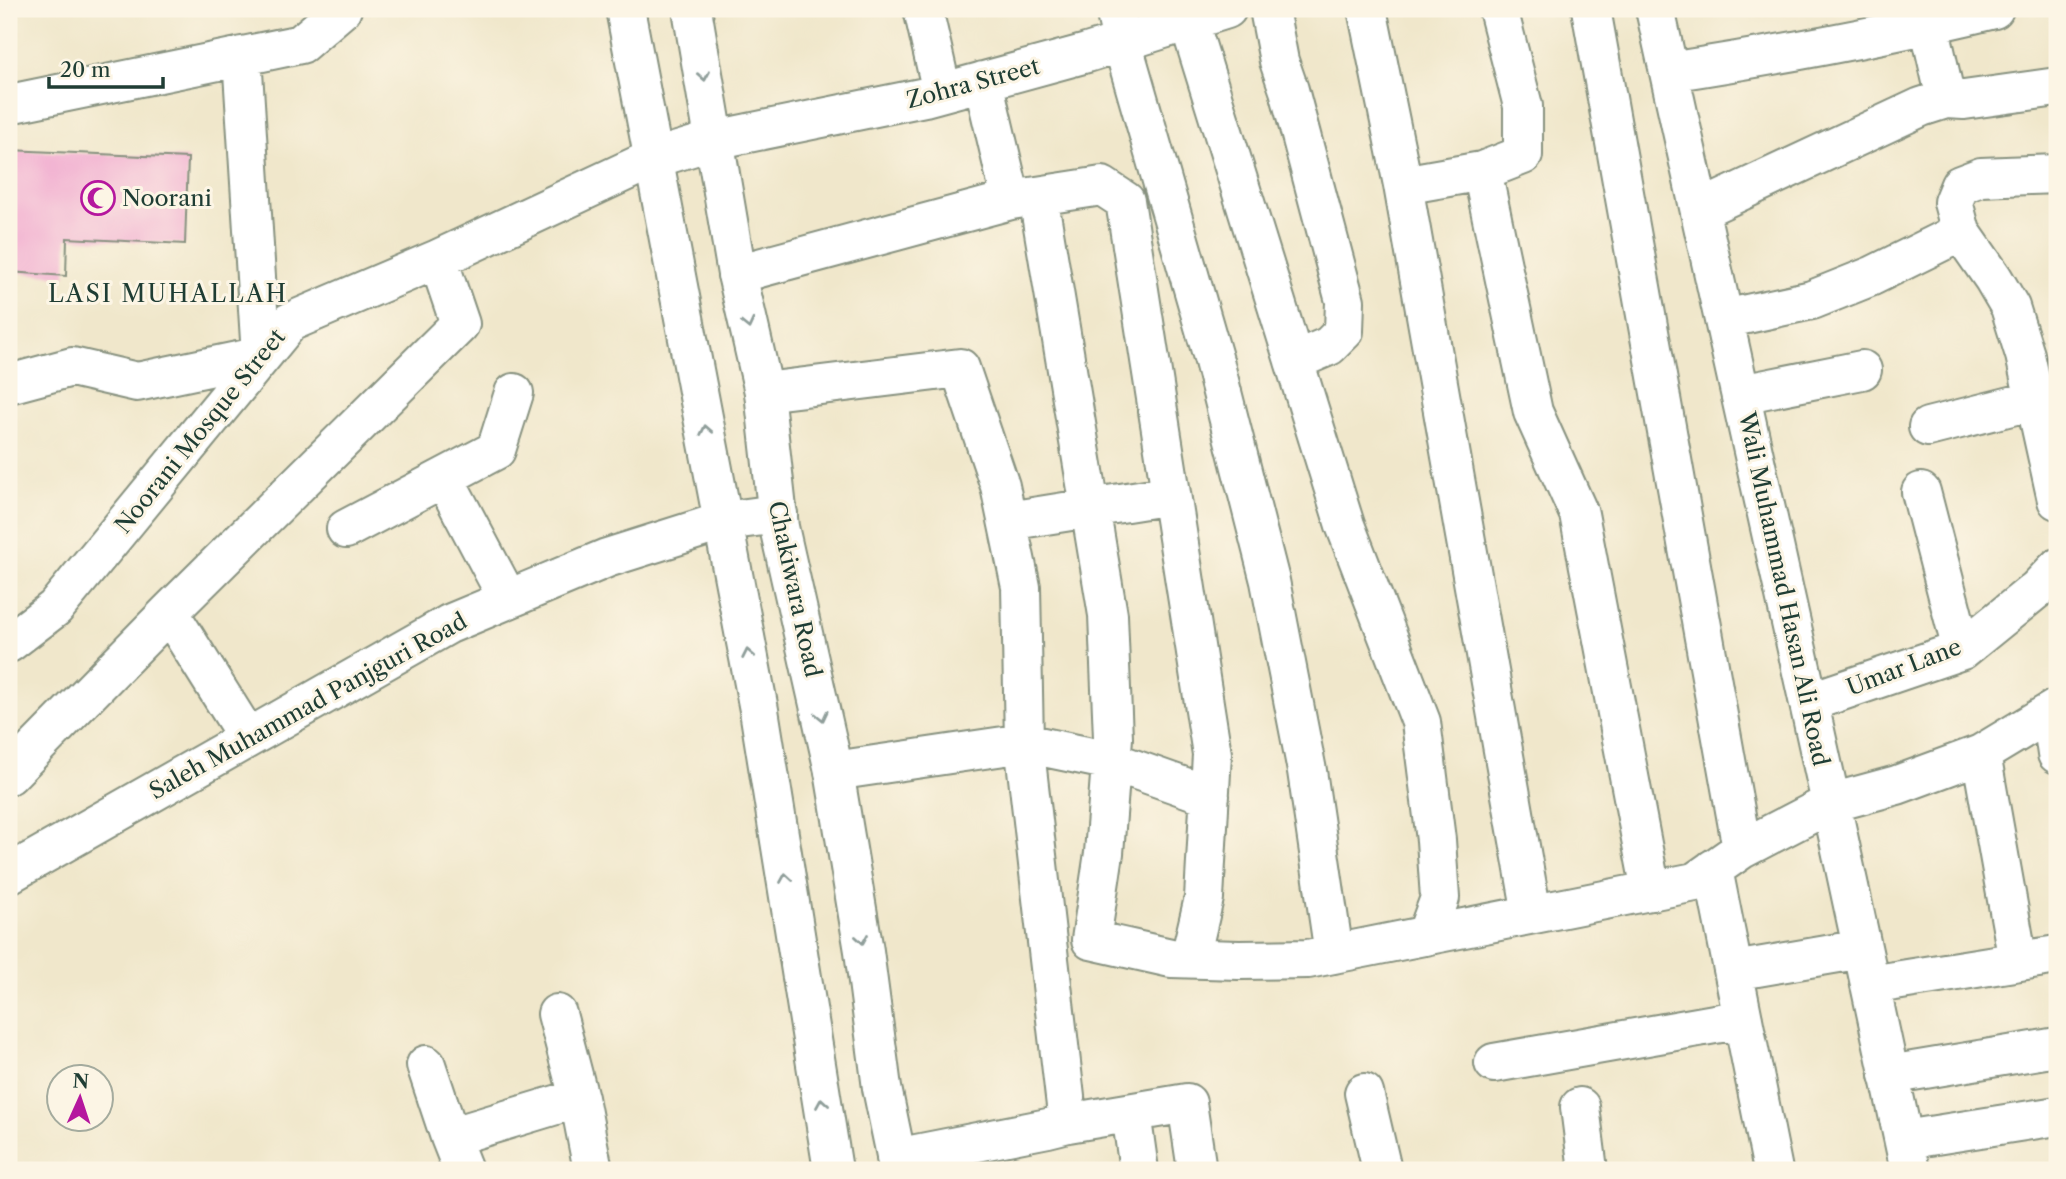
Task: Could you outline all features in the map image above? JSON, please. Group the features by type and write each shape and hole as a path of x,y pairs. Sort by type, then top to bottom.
{"street":[{"path":"9,104 301,44 342,9"},
{"path":"625,9 761,724 833,1170"},
{"name":"Chakiwara Road","path":"692,9 737,274 764,392 778,514 834,771 864,951 882,1088 897,1164"},
{"path":"923,9 942,92"},
{"name":"Zohra Street","path":"652,159 714,140 983,81 1118,25 1227,9"},
{"path":"1269,9 1279,61 1345,301 1344,331 1329,346 1294,361"},
{"path":"1367,9 1403,185 1532,914"},
{"path":"1403,185 1482,171 1522,155 1523,106 1498,9"},
{"path":"1591,9 1728,859 1734,971 1773,1170"},
{"path":"1670,72 1778,55 1994,9"},
{"name":"Wali Muhammad Hasan Ali Road","path":"1666,11 1670,72 1907,1155"},
{"path":"1186,15 1345,525 1421,722 1436,840 1440,898 1426,936"},
{"path":"1929,24 1946,99"},
{"path":"1118,25 1214,361 1270,581 1307,771 1334,954"},
{"path":"9,384 72,367 137,382 261,356 242,56"},
{"path":"983,81 1025,198 1090,509 1108,615 1113,738 1104,853 1091,940 1171,958 1308,959 1334,954 1695,882 1728,859 1831,803 1897,785 1981,754 2054,710 2057,754"},
{"path":"1700,210 1921,107 1946,99 1964,100 2057,87"},
{"name":"Noorani Mosque Street","path":"9,643 55,608 290,322 438,259 652,159"},
{"path":"1482,171 1533,412 1579,514 1651,891"},
{"path":"2057,174 1981,177 1960,185 1953,202 1961,232 2010,307 2025,355 2057,500"},
{"path":"737,274 1025,198 1102,186 1125,201 1212,754 1204,898 1190,958"},
{"path":"1724,319 1812,300 1872,276 1961,232"},
{"path":"9,775 169,612 460,324 438,259"},
{"path":"764,392 960,368 1000,486 1021,587 1024,743 1068,1123"},
{"path":"1741,394 1862,370"},
{"path":"346,529 496,450 514,393"},
{"path":"1928,427 2035,400"},
{"path":"444,478 508,599"},
{"path":"1921,492 1962,650"},
{"path":"1007,522 1171,495"},
{"name":"Saleh Muhammad Panjguri Road","path":"9,874 449,624 607,558 724,521 778,514"},
{"name":"Umar Lane","path":"1809,702 1962,650 2055,571"},
{"path":"169,612 248,738"},
{"path":"834,771 1024,743 1111,761 1210,796"},
{"path":"1981,754 2018,961"},
{"path":"1734,971 2018,961 2057,955"},
{"path":"557,1014 579,1098 593,1170"},
{"path":"1494,1063 1743,1019"},
{"path":"1889,1075 2057,1047"},
{"path":"426,1065 456,1154 579,1098"},
{"path":"1364,1093 1382,1170"},
{"path":"897,1164 1068,1123 1187,1103 1197,1170"},
{"path":"1580,1107 1588,1170"},
{"path":"1131,1112 1139,1170"},
{"path":"1907,1155 2057,1116"}],"building":[{"name":"Noorani","path":"9,150 188,158 185,244 67,238 66,276 9,272"}],"place":[{"name":"Noorani","path":"98,198"}],"district":[{"name":"LASI MUHALLAH","path":"168,294"}]}
